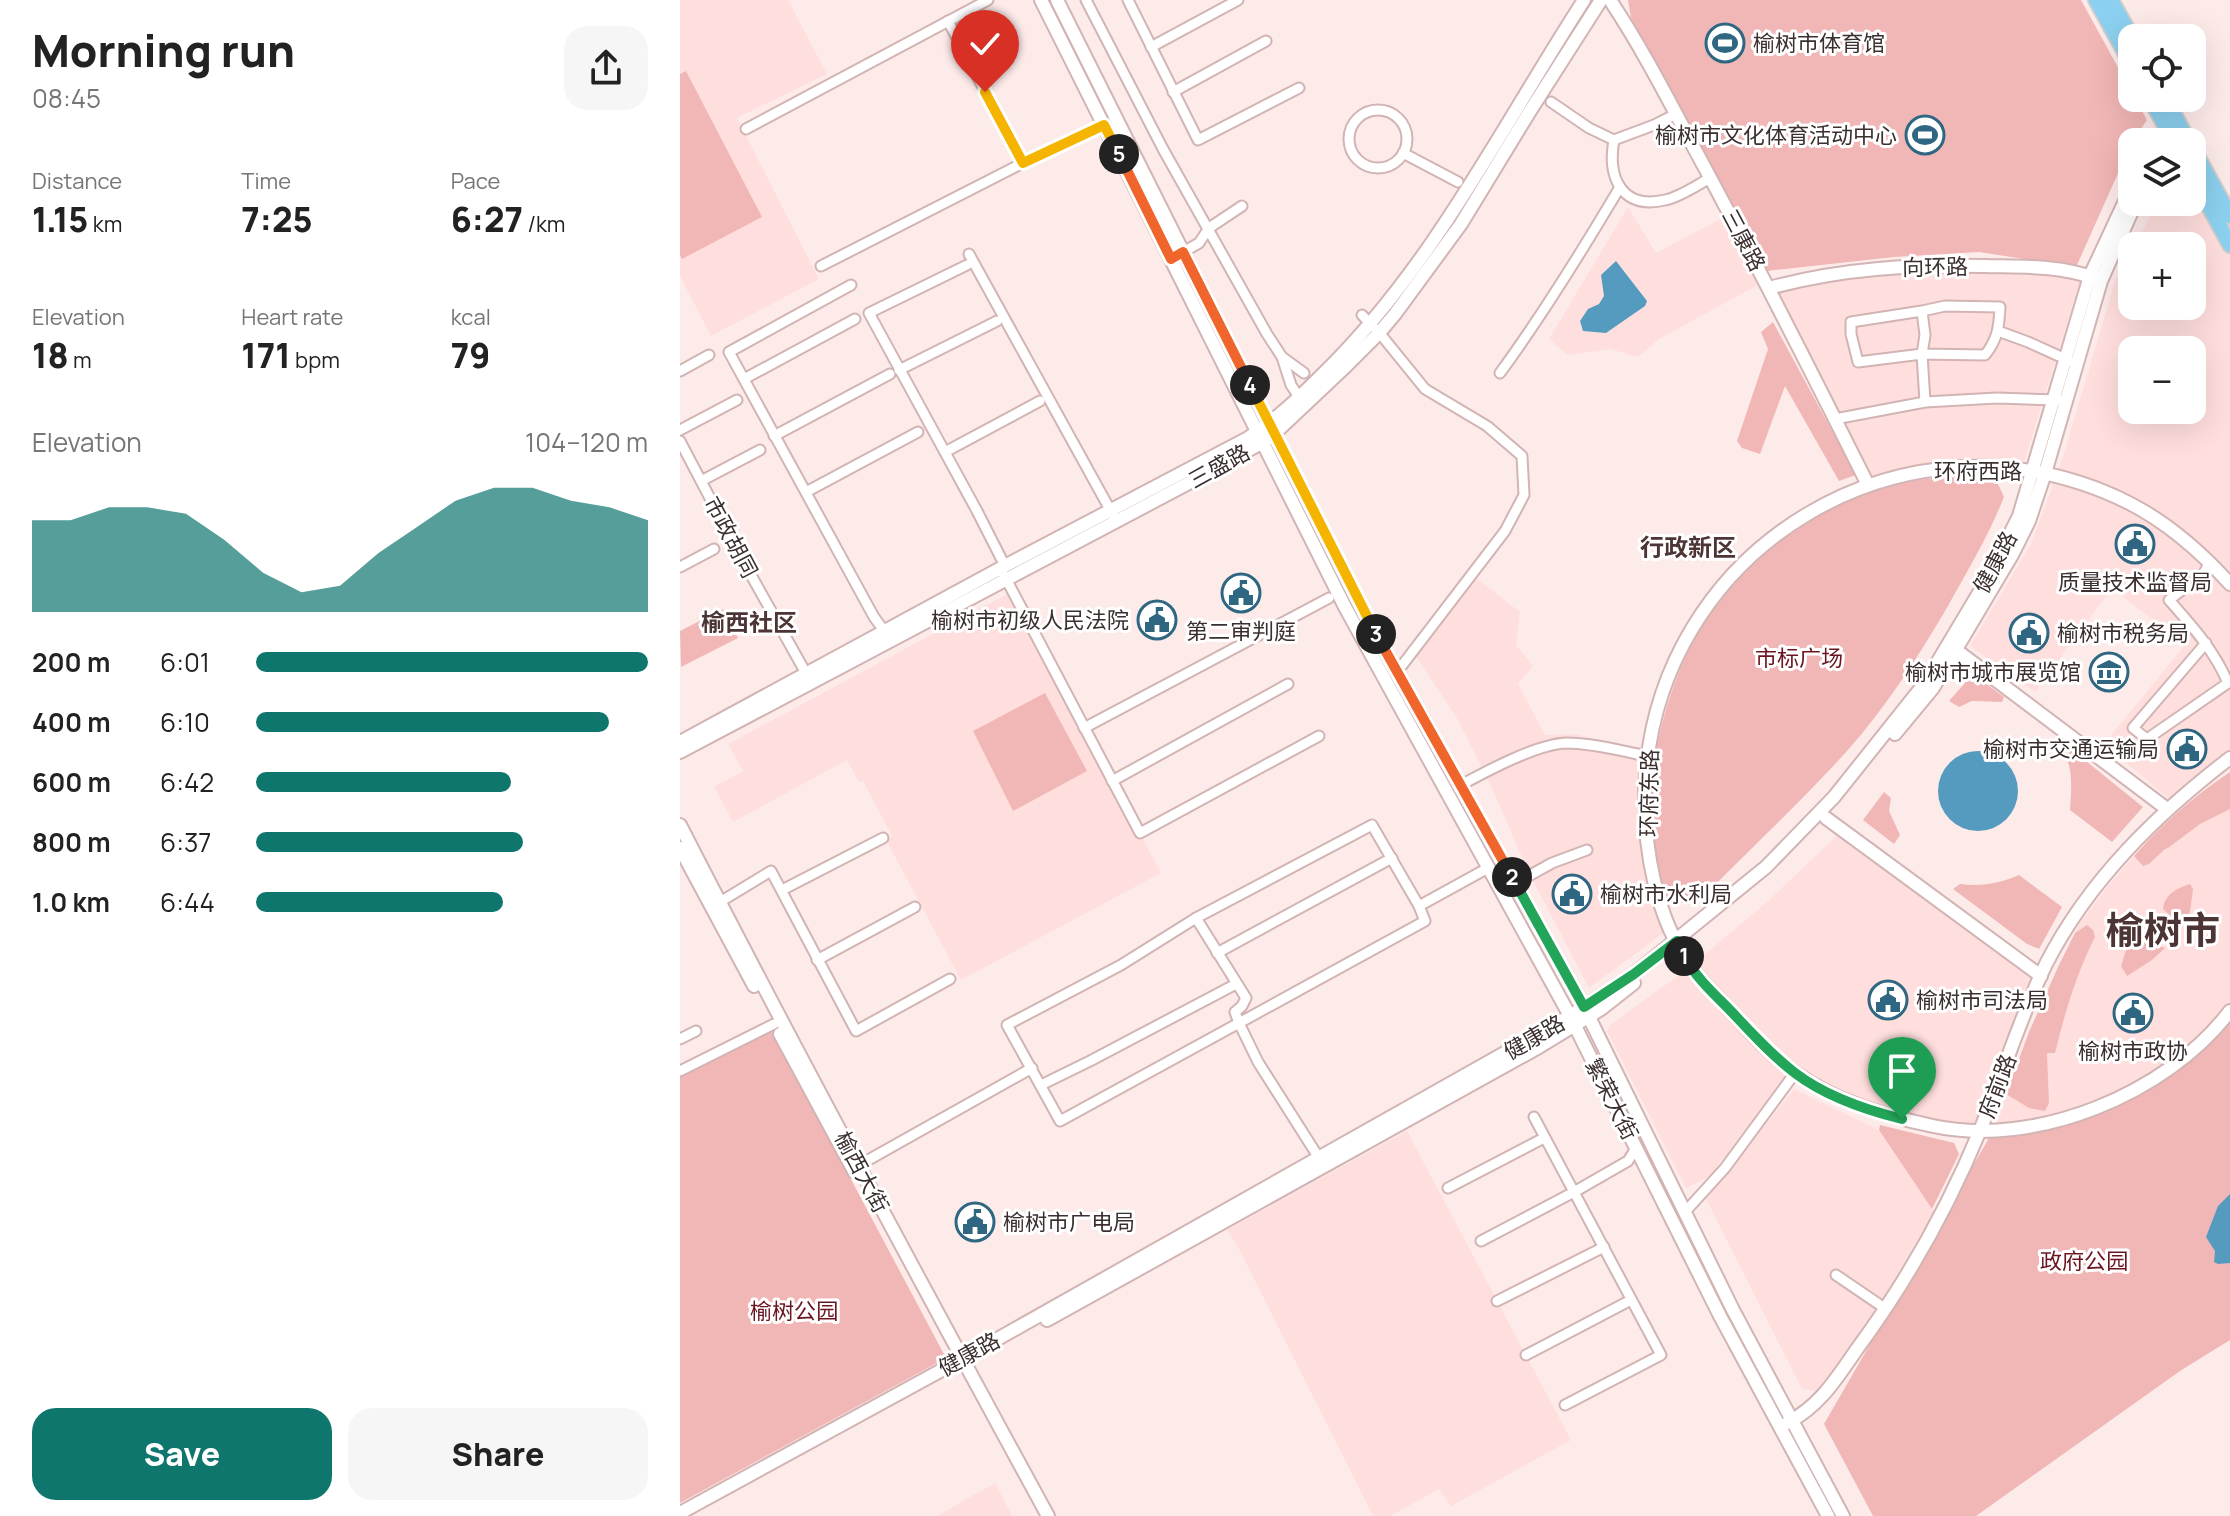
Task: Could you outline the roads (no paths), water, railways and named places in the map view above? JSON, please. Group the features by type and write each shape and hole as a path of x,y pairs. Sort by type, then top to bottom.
{"main road":[{"name":"繁荣大街","path":"1041,0 1171,259 1586,1012 1733,1310 1843,1516"},
{"name":"繁荣大街","path":"1057,0 1183,252 1345,607 1572,1021 1720,1316 1828,1516"},
{"path":"1371,324 1460,203 1584,0"},
{"name":"三盛路","path":"680,742 885,632 1113,517 1266,433 1371,324 1461,224 1601,0"},
{"name":"三康路","path":"1610,0 1627,25 1769,288 1868,485"},
{"path":"2096,0 2118,40"},
{"path":"2111,0 2124,24"},
{"path":"2206,179 2230,216"},
{"path":"2206,201 2230,245"},
{"name":"健康路","path":"680,1513 1307,1177 1572,1021 1678,944 1772,870 1826,818 1933,688 2012,555 2029,521 2039,472 2095,279 2120,216"},
{"name":"健康路","path":"2095,279 2129,216"},
{"name":"向环路","path":"1769,288 1810,277 1871,268 1947,265 2051,267 2095,279"},
{"name":"三盛路","path":"1266,433 1371,324"},
{"name":"环府西路","path":"1725,582 1754,552 1786,527 1822,505 1868,485 1943,468 1997,467 2039,472 2089,486 2131,504 2171,528 2230,584"},
{"name":"健康路","path":"1678,944 1797,837 1834,797 1925,683 1989,576 2039,472"},
{"name":"三盛路","path":"680,752 889,640 1004,572"},
{"name":"环府东路","path":"1725,582 1700,615 1679,651 1663,690 1648,756 1644,812 1649,854 1658,894 1690,967 1795,1073 1828,1093 1882,1114 1940,1128 2004,1130 2071,1117 2114,1100 2155,1078 2179,1060 2227,1015"},
{"path":"1956,650 2167,809"},
{"name":"府前路","path":"1779,1427 1817,1403 1886,1309 1928,1238 1979,1131 2041,976 2098,884 2117,859 2167,809 2230,758"},
{"path":"1826,818 2041,976"},
{"name":"榆西大街","path":"680,825 774,1024 856,1167"},
{"name":"榆西大街","path":"680,848 716,905 961,1363 1039,1516"},
{"name":"健康路","path":"692,1516 1319,1158 1572,1021"},
{"name":"榆西大街","path":"961,1363 1048,1516"}],"street":[{"path":"746,129 988,0"},
{"path":"1086,0 1163,149 1282,357 1291,385 1299,397"},
{"path":"1128,0 1198,140 1299,88"},
{"path":"1151,47 1238,0"},
{"path":"948,21 1023,163"},
{"path":"1173,92 1266,41"},
{"path":"1551,102 1589,128 1614,140 1676,114"},
{"path":"1382,110 1391,113 1404,126 1407,135 1403,153 1388,167 1368,167 1352,155 1349,145 1351,126 1364,113 1382,110"},
{"path":"821,266 1104,125"},
{"path":"1614,140 1611,157 1613,176 1620,187 1640,202 1667,200 1710,178"},
{"path":"1403,153 1458,182"},
{"path":"1500,373 1535,326 1620,187"},
{"path":"1171,259 1199,243 1209,228 1242,206"},
{"path":"969,254 1113,517"},
{"path":"967,265 869,313 895,372 945,452 1140,833 1319,736"},
{"path":"851,285 729,352 885,632"},
{"path":"1945,306 2000,307 1998,331 1985,355 1922,354 1858,362 1851,322 1945,306"},
{"path":"1922,311 1925,402"},
{"path":"744,379 855,319"},
{"path":"774,436 997,321"},
{"path":"1371,324 1425,389 1487,426 1522,456 1524,495 1505,531 1397,672"},
{"path":"1998,331 2071,362"},
{"path":"680,371 709,355"},
{"path":"1282,357 1304,373"},
{"path":"1835,419 1925,402 1997,398 2060,400"},
{"path":"680,430 737,400"},
{"path":"945,452 1040,401"},
{"path":"806,492 918,432"},
{"name":"市政胡同","path":"680,441 807,675"},
{"path":"701,481 760,450"},
{"path":"680,567 714,549"},
{"path":"2206,643 2133,728 2147,739 2228,683 2226,663 2169,600 2204,573 2210,562"},
{"path":"1084,728 1329,598"},
{"path":"1112,781 1288,684"},
{"path":"1461,785 1495,766 1563,743 1648,756"},
{"path":"1372,825 1419,906 1425,921 1060,1121 1007,1025 1121,965 1196,918 1372,825"},
{"path":"782,890 883,838"},
{"path":"1516,883 1552,863 1587,850"},
{"path":"1217,953 1392,858"},
{"path":"1419,906 1488,868"},
{"path":"716,905 771,871 856,1031 950,979"},
{"path":"817,960 915,907"},
{"path":"1196,918 1246,998 1235,1012 1258,1062 1319,1158"},
{"path":"1041,1085 1236,984"},
{"path":"680,1071 774,1024"},
{"path":"680,1039 696,1031"},
{"path":"856,1167 1032,1068"},
{"path":"1685,1212 1733,1158 1795,1073"},
{"path":"1534,1117 1661,1355 1565,1405"},
{"path":"1448,1188 1544,1138"},
{"path":"1481,1241 1628,1161 1636,1148"},
{"path":"1497,1301 1604,1247"},
{"path":"1836,1275 1886,1309"},
{"path":"1526,1355 1631,1300"}],"water":[{"path":"1616,261 1647,301 1645,306 1606,333 1583,331 1580,321 1588,309 1599,304 1604,296 1601,275"},
{"path":"1978,751 1993,754 2006,763 2015,776 2018,791 2015,806 2006,819 1993,828 1978,831 1963,828 1950,819 1941,806 1938,791 1941,776 1950,763 1963,754"},
{"path":"2230,1194 2230,1263 2218,1264 2214,1262 2215,1251 2206,1237 2218,1206"}],"place":[{"name":"榆树市体育馆","path":"1725,43"},
{"name":"榆树市文化体育活动中心","path":"1925,135"},
{"name":"质量技术监督局","path":"2135,544"},
{"name":"第二审判庭","path":"1241,593"},
{"name":"榆树市初级人民法院","path":"1157,620"},
{"name":"榆树市税务局","path":"2029,633"},
{"name":"榆树市城市展览馆","path":"2109,672"},
{"name":"榆树市交通运输局","path":"2187,749"},
{"name":"榆树市水利局","path":"1572,894"},
{"name":"榆树市司法局","path":"1888,1000"},
{"name":"榆树市政协","path":"2133,1013"},
{"name":"榆树市广电局","path":"975,1222"}],"district":[{"name":"行政新区","path":"1688,548"},
{"name":"榆西社区","path":"749,623"},
{"name":"榆树市","path":"2163,931"}],"park label":[{"name":"市标广场","path":"1799,658"},
{"name":"政府公园","path":"2084,1261"},
{"name":"榆树公园","path":"794,1311"}]}
